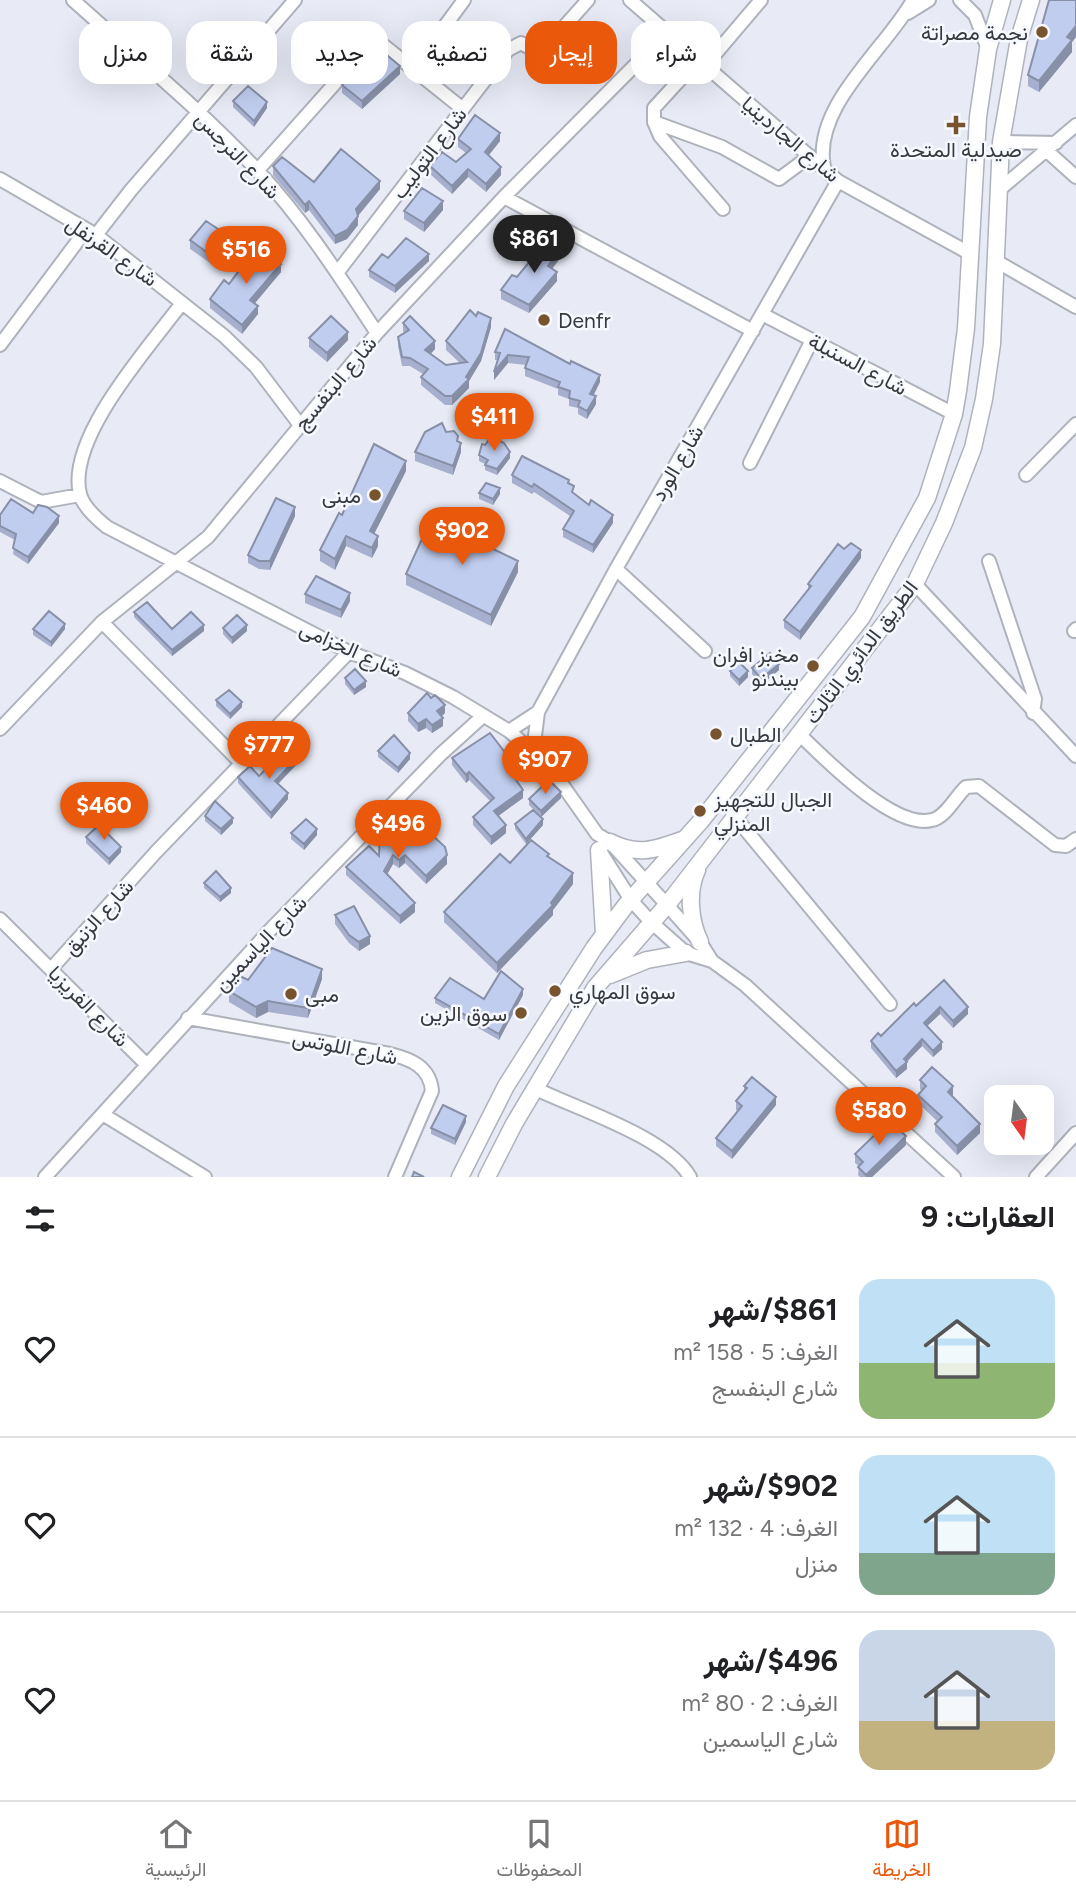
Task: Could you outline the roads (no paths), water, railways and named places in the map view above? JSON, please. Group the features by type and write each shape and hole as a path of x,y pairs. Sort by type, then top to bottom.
{"main road":[{"name":"الطريق الدائري الثالث","path":"460,1177 506,1086 604,934 685,839 862,617 927,498 954,414 966,328 978,117 988,48 1002,0"},
{"name":"الطريق الدائري الثالث","path":"487,1177 534,1088 595,988 650,920 667,905 915,584 944,523 973,448 992,344 1001,142 1019,38 1031,0"},
{"path":"604,934 602,842 629,852 641,852 685,839"},
{"path":"700,942 691,897 693,881 702,859"},
{"path":"595,988 628,965 686,953"}],"street":[{"name":"شارع النرجس","path":"73,0 199,113 257,171 337,273 377,333"},
{"path":"0,345 91,233 199,113 295,0"},
{"path":"449,21 464,0"},
{"name":"شارع التوليب","path":"337,273 512,46 521,43 535,51 546,47 588,0"},
{"name":"شارع الجاردينيا","path":"630,0 654,21"},
{"path":"721,42 761,0"},
{"path":"824,167 824,137 840,101 905,15 913,0"},
{"path":"905,15 929,0"},
{"path":"960,0 975,15 988,48"},
{"path":"257,171 362,53 377,45 383,46 402,59"},
{"name":"شارع البنفسج","path":"0,729 102,622 147,583 178,563 208,537 377,333 504,197 631,69"},
{"name":"شارع الجاردينيا","path":"721,80 838,181 969,253"},
{"path":"433,84 463,109"},
{"path":"679,84 654,108 654,122 660,136 723,209"},
{"path":"654,122 722,147 779,179 810,156"},
{"path":"999,190 1076,125"},
{"path":"1001,142 1052,147 1076,177"},
{"name":"شارع القرنفل","path":"0,179 91,233 224,336 256,367 300,425"},
{"name":"شارع الورد","path":"533,752 538,712 616,569 838,181"},
{"path":"504,197 753,331"},
{"path":"996,261 1076,307"},
{"path":"0,481 41,502 80,495 79,471 88,441 108,404 182,303"},
{"name":"شارع السنبلة","path":"762,314 954,414"},
{"path":"750,463 812,340"},
{"path":"1026,475 1076,424"},
{"name":"شارع الخزامى","path":"80,495 93,516 107,527 349,652 405,673 509,731 559,780 602,842"},
{"path":"989,561 1035,699 1033,713"},
{"path":"616,569 705,651"},
{"path":"915,584 1076,756"},
{"path":"102,622 243,765"},
{"name":"شارع الزنبق","path":"51,969 156,852 243,765 349,652"},
{"path":"509,731 538,712"},
{"name":"شارع الياسمين","path":"45,1177 104,1115 188,1018 441,754 483,716"},
{"path":"799,734 847,781 888,809 925,821 932,820 940,817 966,787 979,786 1055,845 1066,846 1076,839"},
{"path":"735,817 890,1004"},
{"path":"602,842 667,905 700,942 712,961 788,1022 954,1177"},
{"path":"602,842 631,900 686,953 712,961"},
{"name":"شارع الفريزيا","path":"0,919 147,1065"},
{"name":"شارع اللوتس","path":"188,1018 390,1054 420,1065 431,1081 432,1091 395,1177"},
{"path":"534,1088 662,1147 682,1163 690,1177"},
{"path":"104,1115 205,1177"},
{"path":"1036,1177 1076,1133"}],"place":[{"name":"نجمة مصراتة","path":"1042,32"},
{"name":"صيدلية المتحدة","path":"956,125"},
{"name":"Denfr","path":"544,320"},
{"name":"مبنى","path":"375,495"},
{"name":"مخبز افران بيندنو","path":"813,666"},
{"name":"الطبال","path":"716,734"},
{"name":"الجبال للتجهيز المنزلي","path":"700,811"},
{"name":"سوق المهاري","path":"555,991"},
{"name":"مبى","path":"291,994"},
{"name":"سوق الزين","path":"521,1013"}]}
